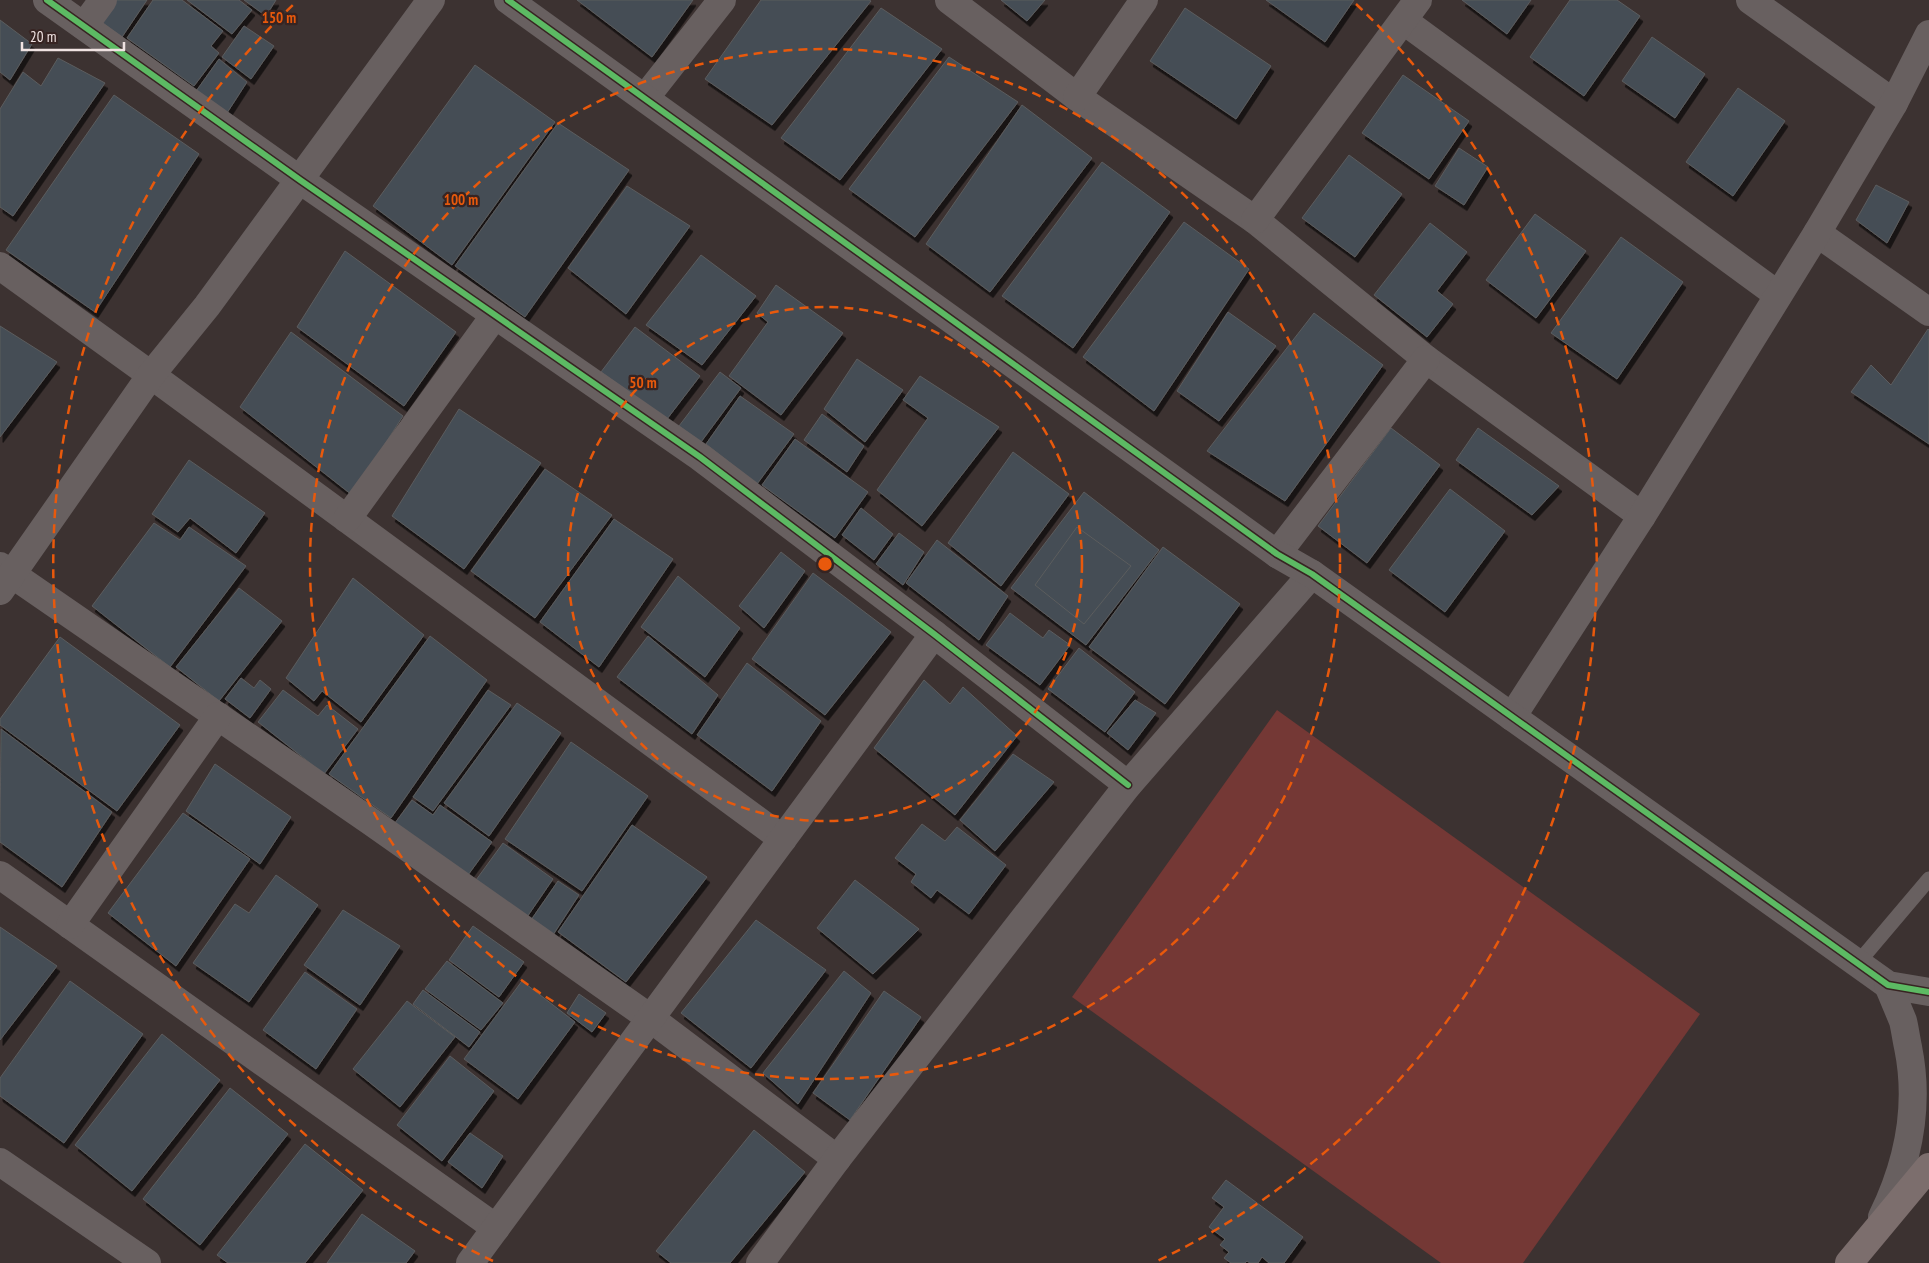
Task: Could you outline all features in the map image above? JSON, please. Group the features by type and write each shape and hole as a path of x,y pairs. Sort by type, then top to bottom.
{"main road":[{"path":"1849,1263 1929,1167"}],"street":[{"path":"47,0 300,180 700,457 934,634 1128,785"},
{"path":"84,26 103,0"},
{"path":"430,0 207,306 151,375 4,577 218,716 650,1018 837,1159"},
{"path":"508,0 1277,554 1312,574 1888,985 1929,992"},
{"path":"645,98 722,0"},
{"path":"949,0 1078,97 1255,220 1426,359 1642,516"},
{"path":"1078,97 1144,0"},
{"path":"1750,0 1894,102"},
{"path":"1255,220 1411,11 1778,295"},
{"path":"1512,717 1642,516 1817,233 1894,102 1929,34"},
{"path":"1817,233 1929,312"},
{"path":"0,266 783,839"},
{"path":"348,519 495,315"},
{"path":"1277,554 1426,359"},
{"path":"760,1263 837,1159 1128,785 1312,574"},
{"path":"470,1263 934,634"},
{"path":"70,926 218,716"},
{"path":"0,875 496,1228"},
{"path":"1875,1231 1894,1192 1907,1151 1913,1108 1912,1065 1903,1022 1888,985"},
{"path":"0,1162 147,1263"}],"lane":[{"path":"1858,964 1929,878"}],"shaded area":[{"path":"1277,710 1700,1014 1523,1263 1441,1263 1072,997"}],"building":[{"path":"108,0 147,0 122,37 96,18"},
{"path":"153,0 182,0 223,31 211,46 219,53 194,86 127,38"},
{"path":"187,0 239,0 252,10 232,34"},
{"path":"244,0 276,0 266,16"},
{"path":"577,0 693,0 652,57"},
{"path":"761,0 871,1 772,125 705,79"},
{"path":"1001,0 1045,0 1027,21"},
{"path":"1266,0 1354,0 1325,42"},
{"path":"1462,0 1531,0 1507,34"},
{"path":"1570,0 1617,0 1640,16 1584,96 1530,57"},
{"path":"881,8 942,49 840,180 781,138"},
{"path":"1185,8 1271,66 1236,119 1150,61"},
{"path":"0,20 32,44 10,80 0,72"},
{"path":"244,26 274,46 251,79 222,57"},
{"path":"1652,37 1705,74 1675,118 1622,81"},
{"path":"949,57 1018,102 915,237 849,189"},
{"path":"58,58 105,83 13,216 0,207 0,109 23,72 41,86"},
{"path":"219,59 247,82 225,116 194,94"},
{"path":"475,65 555,122 452,265 373,206"},
{"path":"1403,75 1469,121 1429,179 1362,133"},
{"path":"1738,88 1785,121 1733,196 1686,162"},
{"path":"114,95 199,154 95,312 6,250"},
{"path":"1022,105 1092,158 990,292 926,244"},
{"path":"558,123 629,170 525,317 455,266"},
{"path":"1459,148 1488,167 1464,205 1435,186"},
{"path":"1349,155 1402,194 1355,257 1302,218"},
{"path":"1102,162 1170,212 1073,348 1002,296"},
{"path":"1876,185 1909,202 1887,243 1856,220"},
{"path":"627,186 690,226 626,314 568,268"},
{"path":"1535,214 1586,251 1536,318 1486,280"},
{"path":"1184,222 1249,269 1154,411 1083,357"},
{"path":"1430,223 1467,252 1437,291 1453,304 1427,337 1374,295"},
{"path":"1621,237 1683,282 1617,379 1551,333"},
{"path":"345,251 456,332 404,406 297,327"},
{"path":"701,255 756,296 702,365 646,325"},
{"path":"776,285 843,333 781,415 729,376 768,322 757,313"},
{"path":"1228,312 1276,346 1219,421 1177,391"},
{"path":"1314,313 1383,365 1285,501 1207,451"},
{"path":"0,326 57,362 0,437"},
{"path":"635,327 700,376 667,419 601,372"},
{"path":"1928,329 1929,444 1851,392 1871,365 1891,385"},
{"path":"291,332 403,416 352,495 240,407"},
{"path":"857,359 903,390 865,442 824,409"},
{"path":"720,372 741,388 701,442 679,426"},
{"path":"920,376 999,427 922,526 877,490 928,418 903,400"},
{"path":"740,396 794,434 757,484 706,444"},
{"path":"459,409 541,463 464,569 392,516"},
{"path":"822,414 864,446 847,472 804,440"},
{"path":"1391,428 1440,465 1367,563 1318,526"},
{"path":"1478,428 1559,486 1532,515 1456,460"},
{"path":"795,439 868,492 835,538 762,485"},
{"path":"1013,452 1069,494 1001,586 948,543"},
{"path":"189,460 265,513 236,553 190,518 178,532 152,514"},
{"path":"545,469 612,515 535,618 471,571"},
{"path":"1450,489 1505,531 1445,612 1389,570"},
{"path":"1084,492 1159,550 1086,645 1011,588"},
{"path":"861,508 893,534 874,560 842,535"},
{"path":"614,519 673,559 599,667 540,622"},
{"path":"154,523 180,540 189,527 246,566 170,667 92,606"},
{"path":"1077,527 1131,566 1084,624 1035,585"},
{"path":"899,533 924,552 903,585 876,564"},
{"path":"937,540 1008,596 979,640 906,583"},
{"path":"1163,547 1240,604 1165,704 1089,647"},
{"path":"781,552 805,571 764,628 739,606"},
{"path":"813,573 891,632 825,715 752,659"},
{"path":"678,576 740,628 705,677 641,627"},
{"path":"353,578 424,635 361,722 322,691 314,701 286,678"},
{"path":"239,588 282,621 219,701 176,667"},
{"path":"1010,613 1043,638 1049,630 1070,645 1040,685 986,645"},
{"path":"430,636 487,680 391,818 329,774"},
{"path":"648,636 718,695 692,734 617,677"},
{"path":"60,637 180,725 117,811 0,725 0,719"},
{"path":"1079,648 1135,692 1105,732 1048,689"},
{"path":"747,663 821,721 772,791 697,735"},
{"path":"241,678 254,688 260,680 271,689 250,718 225,699"},
{"path":"924,680 950,704 963,687 1017,736 955,815 874,748"},
{"path":"283,690 318,716 327,705 358,729 324,774 258,722"},
{"path":"488,690 511,705 433,811 413,797"},
{"path":"1135,700 1156,713 1128,750 1107,733"},
{"path":"517,703 561,733 489,836 444,803"},
{"path":"1,729 112,812 62,887 0,842"},
{"path":"571,742 648,796 582,891 505,839"},
{"path":"1013,754 1054,782 995,851 960,820"},
{"path":"215,764 291,817 260,864 186,811"},
{"path":"412,800 433,815 440,805 492,842 468,875 395,823"},
{"path":"183,813 250,859 176,966 108,913"},
{"path":"922,824 945,841 957,827 1006,865 969,914 937,890 931,898 911,882 916,874 895,858"},
{"path":"632,825 707,877 626,982 558,932"},
{"path":"503,843 553,879 527,917 476,880"},
{"path":"276,875 318,905 249,1002 193,963 235,904 249,913"},
{"path":"855,880 919,929 873,974 817,928"},
{"path":"558,881 579,895 553,935 531,920"},
{"path":"343,910 400,946 360,1005 304,965"},
{"path":"756,920 826,970 751,1068 681,1013"},
{"path":"473,926 524,962 499,997 449,960"},
{"path":"0,927 57,966 0,1040"},
{"path":"447,961 503,1003 481,1030 425,989"},
{"path":"844,971 871,993 798,1104 763,1073"},
{"path":"305,972 357,1009 316,1069 263,1030"},
{"path":"70,981 143,1034 64,1143 0,1096 0,1078"},
{"path":"522,981 575,1022 518,1099 464,1059"},
{"path":"423,990 480,1032 469,1047 413,1004"},
{"path":"884,991 921,1017 850,1120 813,1093"},
{"path":"579,994 606,1013 592,1032 567,1013"},
{"path":"407,1001 455,1037 400,1107 353,1069"},
{"path":"162,1034 220,1080 132,1191 75,1145"},
{"path":"450,1056 494,1091 442,1161 397,1125"},
{"path":"230,1088 288,1134 200,1245 143,1199"},
{"path":"754,1130 805,1172 730,1263 671,1263 656,1251"},
{"path":"470,1133 503,1156 482,1188 448,1162"},
{"path":"305,1144 363,1190 305,1263 228,1263 217,1255"},
{"path":"1226,1180 1303,1237 1284,1263 1269,1263 1262,1257 1258,1263 1247,1261 1245,1263 1231,1263 1224,1258 1229,1252 1220,1245 1225,1239 1209,1227 1224,1207 1212,1198"},
{"path":"362,1214 415,1251 406,1263 327,1263"}],"cycle path":[{"path":"47,0 300,180 700,457 934,634 1128,785"},
{"path":"508,0 1277,554 1312,574 1888,985 1929,992"}]}
